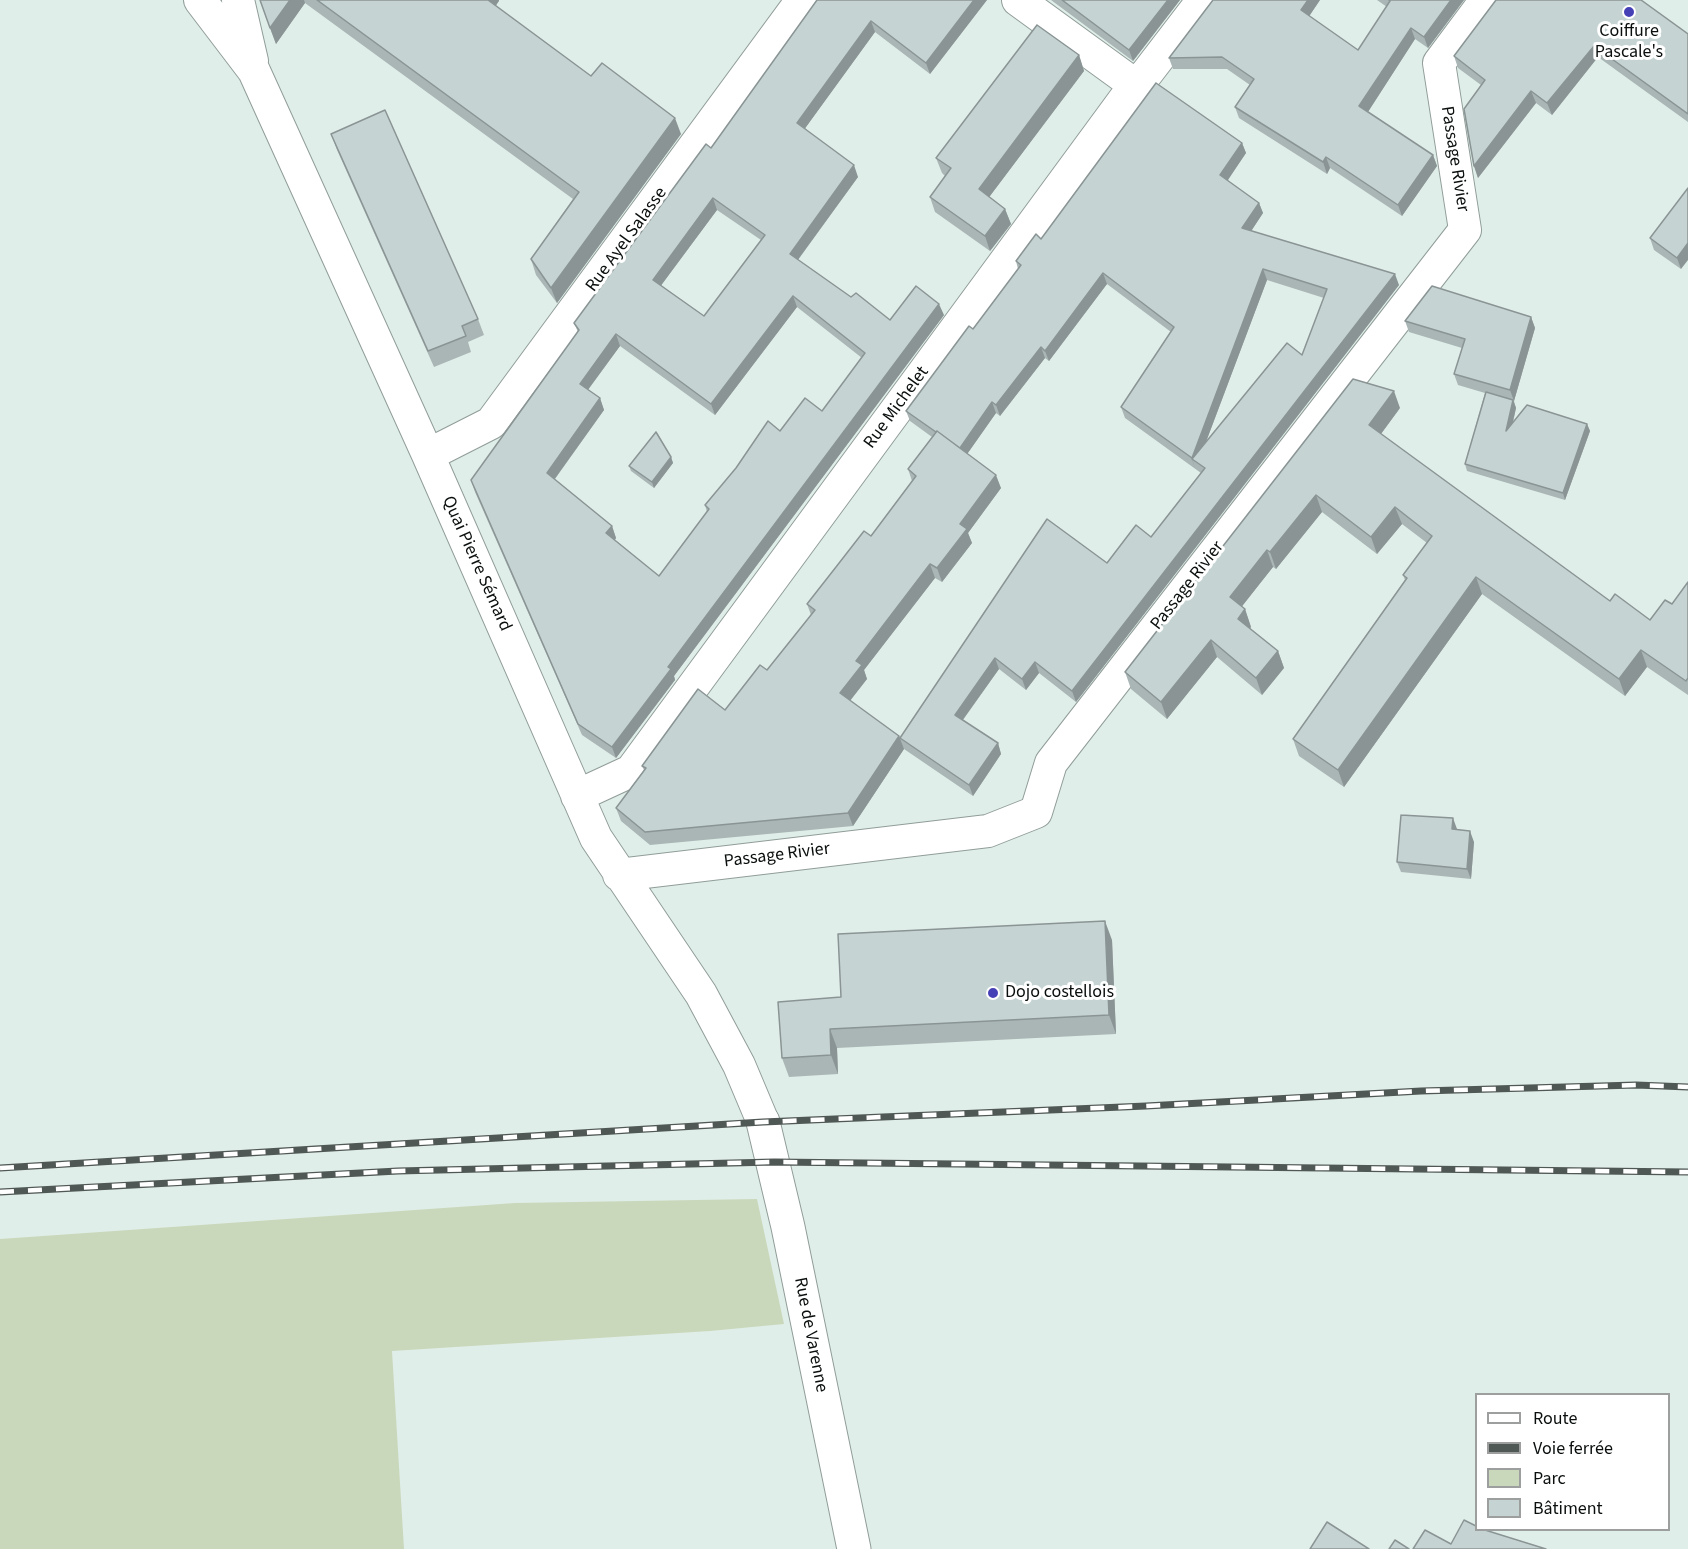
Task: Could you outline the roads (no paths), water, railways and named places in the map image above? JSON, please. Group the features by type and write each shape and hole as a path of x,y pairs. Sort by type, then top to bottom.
{"street":[{"name":"Quai Pierre Sémard","path":"200,0 254,71 428,454 596,838 701,994 739,1065 763,1122"},
{"path":"238,0 254,71"},
{"name":"Rue Ayel Salasse","path":"428,454 491,423 802,0"},
{"path":"1018,0 1135,85"},
{"name":"Rue Michelet","path":"577,796 631,771 1135,85 1147,73 1203,0"},
{"name":"Passage Rivier","path":"620,875 988,831 1036,812 1051,763 1465,230 1439,63 1486,0"},
{"name":"Rue de Varenne","path":"763,1122 788,1227 854,1549"}],"railway":[{"path":"0,1168 763,1122 1146,1106 1421,1091 1636,1085 1688,1087"},
{"path":"0,1192 398,1171 774,1162 1688,1172"}],"place":[{"name":"Coiffure Pascale's","path":"1629,12"},
{"name":"Dojo costellois","path":"993,993"}]}
